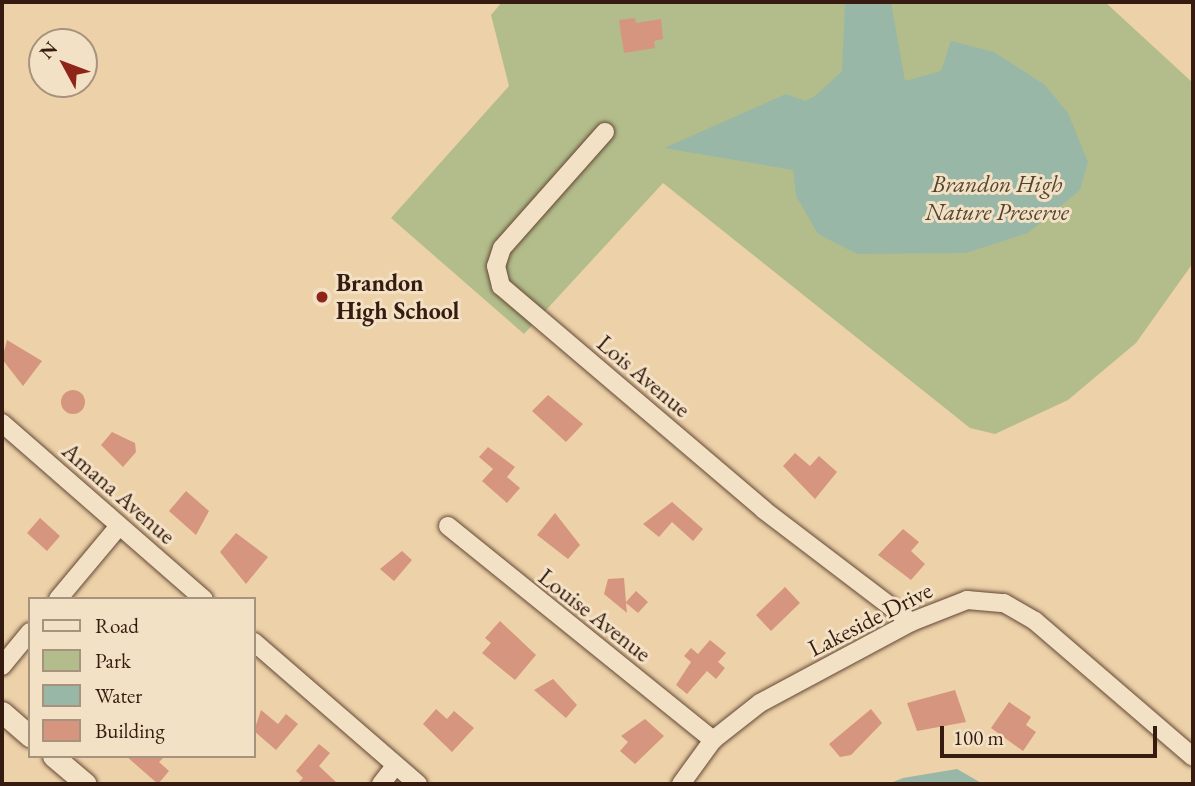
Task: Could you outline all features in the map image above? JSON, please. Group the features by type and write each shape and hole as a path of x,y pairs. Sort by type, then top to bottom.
{"street":[{"name":"Lois Avenue","path":"606,131 502,248 496,266 500,286 764,510 911,622"},
{"name":"Amana Avenue","path":"2,423 202,597"},
{"path":"60,597 119,526"},
{"name":"Louise Avenue","path":"448,526 713,740"},
{"name":"Lakeside Drive","path":"681,784 713,740 760,704 911,622 967,600 1004,603 1035,621 1193,757"},
{"path":"2,666 28,634"},
{"path":"256,644 418,784"},
{"path":"2,712 28,734"},
{"path":"56,758 86,784"},
{"path":"380,784 397,765"}],"green space":[{"name":"Brandon High Nature Preserve","path":"502,2 1105,2 1193,83 1193,263 1136,343 1068,400 995,434 970,428 663,183 524,334 391,218 509,86 491,15"}],"water":[{"path":"845,2 891,2 905,81 941,71 951,41 994,52 1045,85 1068,113 1088,162 1080,190 1028,233 966,253 857,254 818,234 796,196 793,170 664,148 786,94 805,101 815,96 842,71"},
{"path":"957,769 983,784 888,784 903,778"}],"building":[{"path":"635,18 636,23 661,19 663,39 654,41 655,48 624,53 619,20"},
{"path":"7,340 42,361 23,386 2,359"},
{"path":"73,390 82,393 85,402 82,411 73,414 64,411 61,402 64,393"},
{"path":"548,395 583,424 566,442 532,411"},
{"path":"112,432 135,443 136,452 123,467 101,445"},
{"path":"488,447 515,467 507,477 520,488 507,503 482,481 493,469 479,457"},
{"path":"795,453 810,466 819,456 837,472 815,499 783,466"},
{"path":"186,491 209,511 196,535 169,511"},
{"path":"672,502 703,529 693,541 672,522 659,537 643,524"},
{"path":"555,513 580,545 568,559 537,535"},
{"path":"40,518 60,536 47,551 27,533"},
{"path":"903,529 919,542 911,551 925,564 911,580 878,555"},
{"path":"236,533 268,557 246,584 220,552"},
{"path":"402,551 412,560 394,581 380,569"},
{"path":"624,578 626,602 636,591 648,602 638,613 626,603 627,613 604,594 608,579"},
{"path":"785,587 800,603 771,631 756,615"},
{"path":"500,621 536,655 515,680 482,653 491,643 485,638"},
{"path":"710,640 726,653 718,662 725,668 716,679 707,671 687,694 676,685 691,662 684,656 691,648 698,654"},
{"path":"553,679 577,705 566,718 534,690"},
{"path":"955,690 966,722 917,731 907,703"},
{"path":"1009,702 1031,717 1026,725 1036,732 1023,751 991,728"},
{"path":"436,709 447,719 454,711 474,728 452,752 423,724"},
{"path":"871,709 882,723 851,755 840,757 829,744"},
{"path":"261,710 278,724 286,714 298,724 276,750 256,733"},
{"path":"645,719 664,736 635,764 620,751 628,742 621,736"},
{"path":"319,744 330,753 319,766 338,784 297,784 303,778 296,771"},
{"path":"128,758 163,758 159,762 169,771 158,784"}],"place":[{"name":"Brandon High School","path":"322,297"}]}
